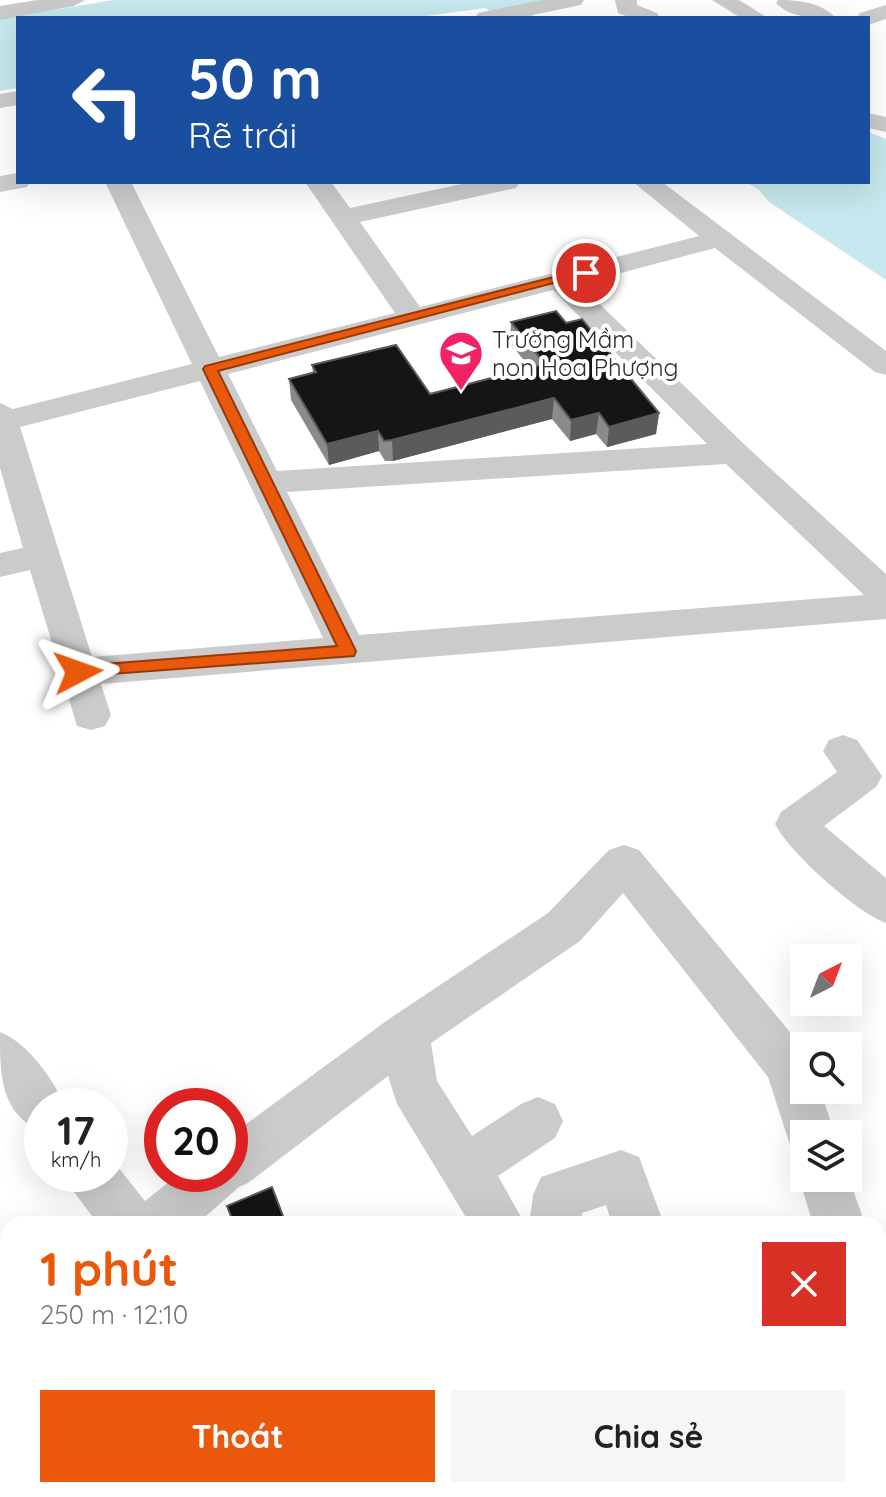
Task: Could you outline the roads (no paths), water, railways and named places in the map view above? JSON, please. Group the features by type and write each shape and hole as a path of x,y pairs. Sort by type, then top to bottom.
{"street":[{"path":"0,13 74,0"},
{"path":"496,16 573,0"},
{"path":"626,0 626,8 644,16"},
{"path":"723,0 753,16"},
{"path":"793,0 787,3 820,16"},
{"path":"119,184 348,651"},
{"path":"319,184 413,317"},
{"path":"342,218 498,184"},
{"path":"649,184 886,366"},
{"path":"91,715 1,418 210,369 720,239"},
{"path":"559,280 734,453 886,595"},
{"path":"265,483 734,453"},
{"path":"0,565 43,555"},
{"path":"78,672 886,606"},
{"path":"843,751 862,776 796,824 812,842 884,899"},
{"path":"248,1152 406,1034 564,927 624,863 788,1066 805,1120"},
{"path":"406,1034 414,1088 494,1216"},
{"path":"0,1054 26,1088"},
{"path":"465,1169 538,1121"},
{"path":"556,1216 559,1195 621,1175 635,1216"},
{"path":"106,1192 124,1216"},
{"path":"167,1216 197,1192"},
{"path":"829,1192 836,1216"}],"water":[{"path":"113,0 547,0 522,6 534,16 499,16 485,8 427,16 18,16"},
{"path":"16,16 16,88 0,91 0,19"},
{"path":"870,133 886,139 886,280 769,202 758,189 749,184 870,184"}],"place":[{"name":"Trường Mầm non Hoa Phượng","path":"461,392"}]}
